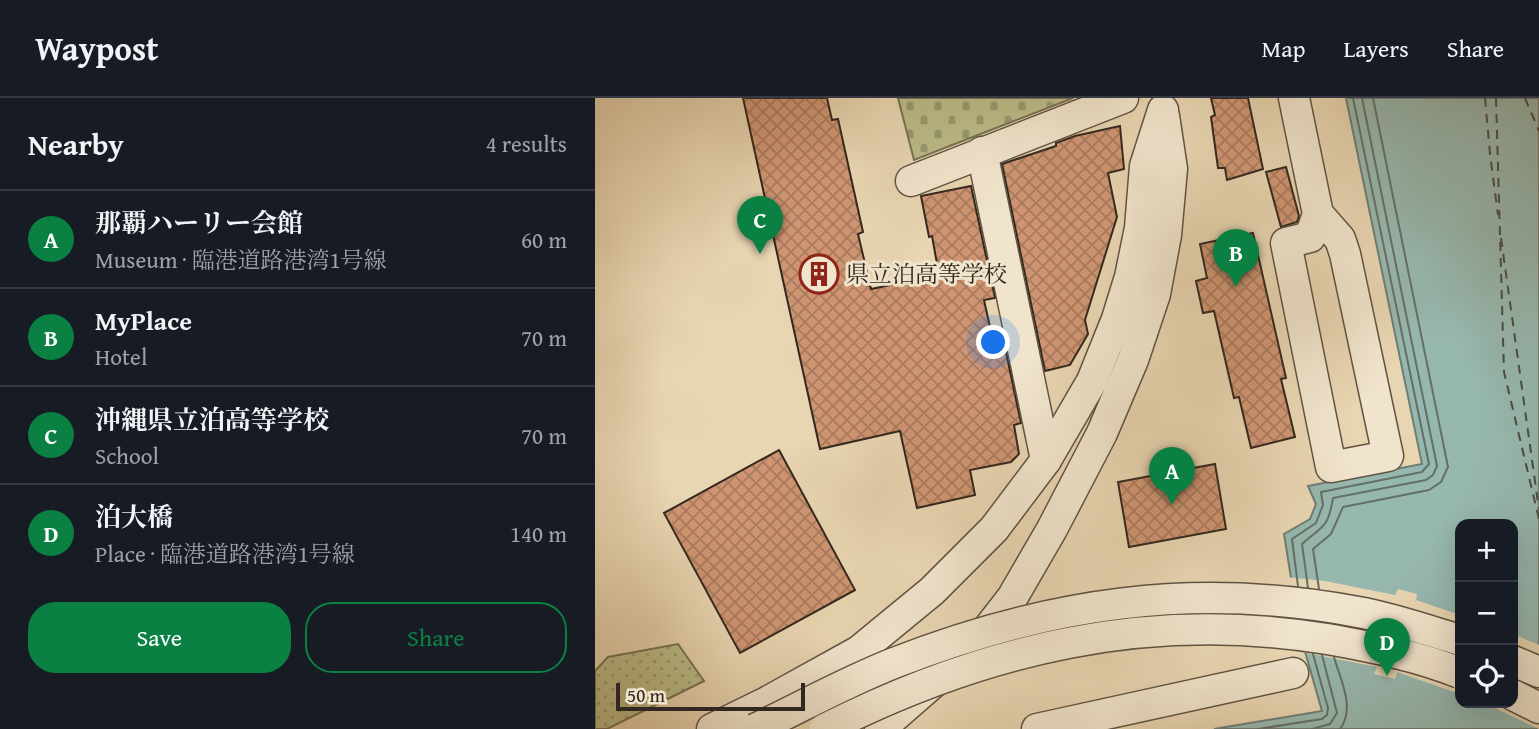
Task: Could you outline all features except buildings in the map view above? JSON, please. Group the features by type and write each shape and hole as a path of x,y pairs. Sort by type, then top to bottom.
{"street":[{"path":"911,181 1123,98"},
{"path":"1294,98 1318,214 1340,239 1345,254 1388,456 1331,467 1286,243 1310,237 1318,214"},
{"path":"712,729 859,651 932,591 994,529 1045,460 1092,381 1117,319 1140,228 1145,166 1162,104"},
{"path":"880,729 959,660 984,635 1012,598 1052,530 1102,433 1133,360 1155,294 1162,258 1172,169 1162,104"},
{"path":"982,152 1045,460"},
{"path":"755,729 882,668 927,651 1051,613 1119,603 1212,598 1306,603 1360,612 1455,639"},
{"path":"825,729 947,676 1006,656 1050,645 1129,632 1214,628 1305,636 1393,652 1455,671"},
{"path":"1518,663 1539,672"},
{"path":"1037,729 1293,673"},
{"path":"1518,698 1539,708"}],"green space":[{"path":"898,98 1073,98 914,160"},
{"path":"678,644 704,681 607,729 595,729 595,671 608,657"}],"water":[{"path":"1346,98 1539,98 1539,729 1214,729 1322,711 1300,634 1284,534 1310,519 1316,504 1308,486 1422,464"}],"pier":[{"path":"1286,577 1325,581 1395,595 1398,589 1417,594 1416,600 1455,613 1455,692 1397,672 1395,679 1374,674 1377,667 1301,652"},
{"path":"1518,636 1539,645 1539,729 1495,708 1518,708"}],"ferry route":[{"path":"1485,98 1498,215"},
{"path":"1496,98 1504,372 1539,519"},
{"path":"1525,98 1539,131"},
{"path":"1501,238 1539,510"}],"place":[{"name":"沖縄県立泊高等学校","path":"760,254"},
{"name":"県立泊高等学校","path":"819,274"},
{"name":"MyPlace","path":"1236,287"},
{"name":"那覇ハーリー会館","path":"1172,505"},
{"name":"泊大橋","path":"1387,676"}]}
